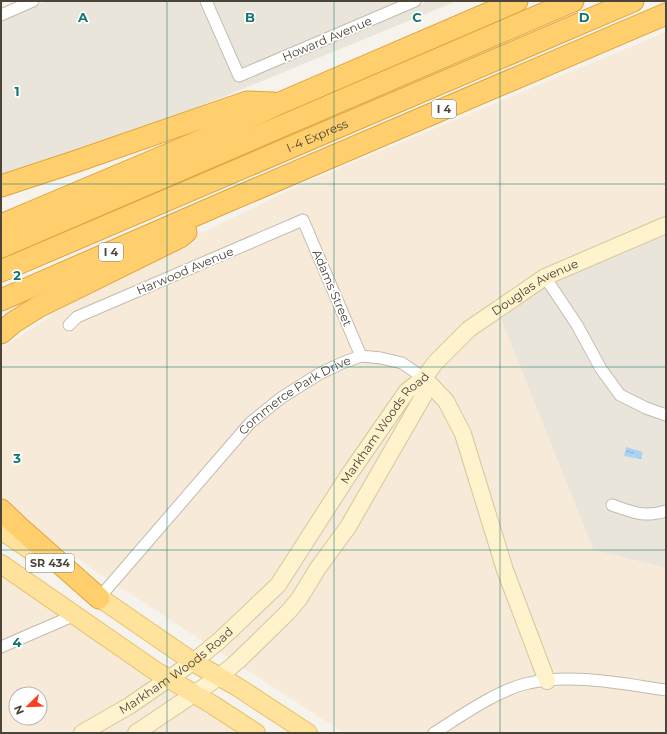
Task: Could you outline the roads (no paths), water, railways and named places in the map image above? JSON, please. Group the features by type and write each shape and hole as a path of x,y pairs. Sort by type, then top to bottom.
{"highway":[{"path":"1,225 200,141 280,103 517,1"},
{"name":"I-4 Express","path":"1,247 573,1"},
{"name":"I-4 Express","path":"1,271 633,1"},
{"name":"I 4","path":"1,300 221,204 666,14"},
{"path":"1,186 247,102 280,103"},
{"path":"1,333 14,322 38,307 180,237 221,204"},
{"path":"1,510 99,598"}],"main road":[{"name":"Douglas Avenue","path":"424,378 435,364 469,329 545,277 666,225"},
{"name":"Markham Woods Road","path":"82,733 128,706 193,662 219,641 278,584 348,476 407,391 424,378"},
{"name":"Markham Woods Road","path":"136,733 219,676 244,655 288,612 299,599 318,568 348,527 424,395 424,378"},
{"name":"Commerce Park Drive","path":"424,378 446,401 463,434 505,570 547,681"},
{"name":"SR 434","path":"1,530 193,662 236,686 308,733"},
{"name":"SR 434","path":"1,564 168,679 213,705 256,733"}],"street":[{"path":"1,15 33,1"},
{"name":"Howard Avenue","path":"206,1 239,76 415,1"},
{"name":"Harwood Avenue","path":"69,325 77,318 303,220"},
{"name":"Adams Street","path":"303,220 361,356"},
{"path":"545,277 577,326 601,369 620,395 646,408 666,415"},
{"name":"Commerce Park Drive","path":"99,598 250,423 281,398 319,374 342,362 361,356 381,358 402,363 424,378"},
{"path":"612,505 643,515 666,512"},
{"path":"1,647 75,615"},
{"path":"434,733 487,701 528,683 547,681 601,680 666,690"}],"water":[{"path":"626,447 643,452 641,459 624,456"}]}
